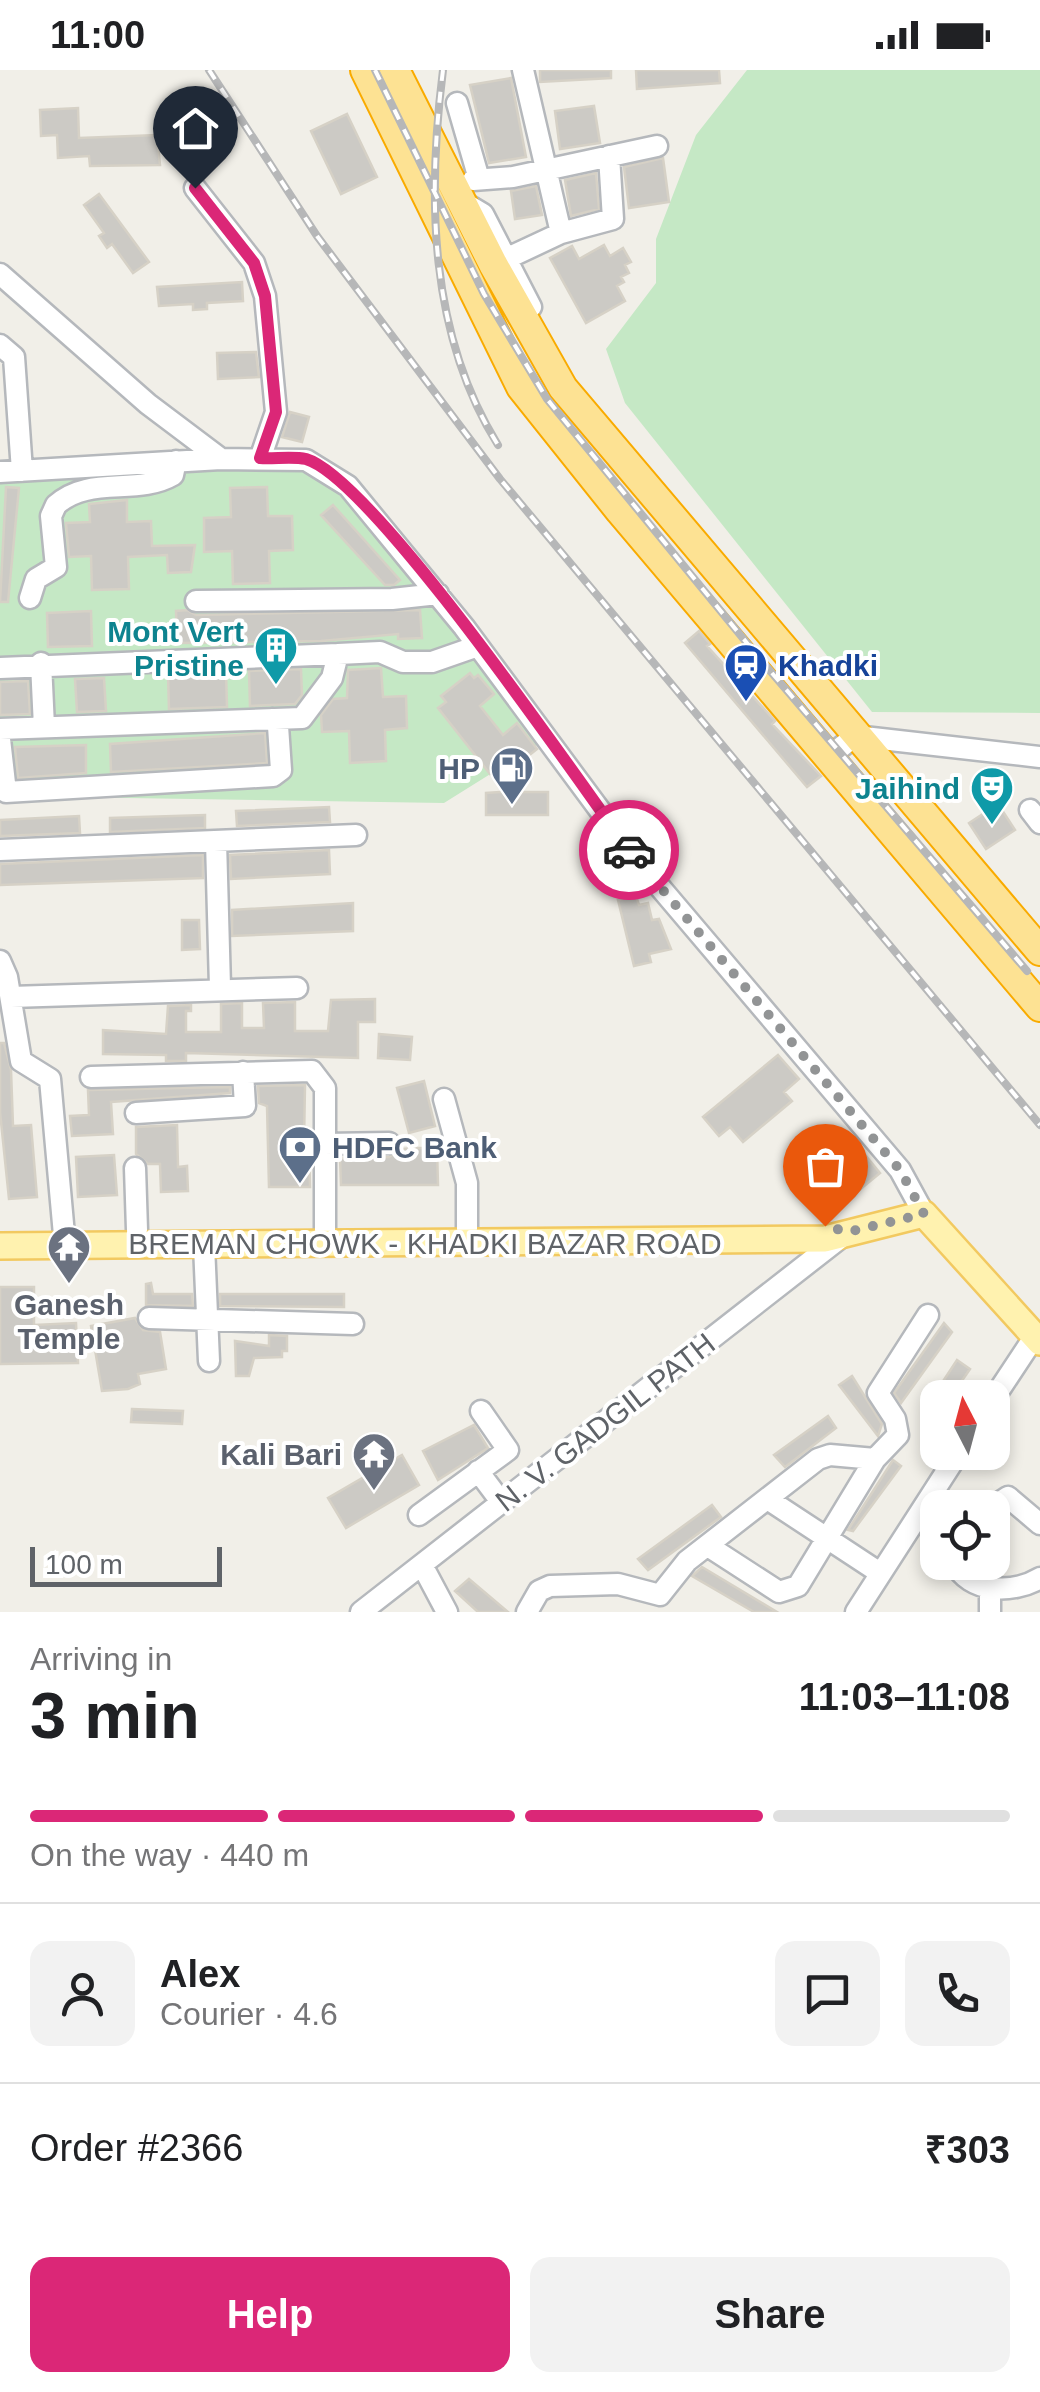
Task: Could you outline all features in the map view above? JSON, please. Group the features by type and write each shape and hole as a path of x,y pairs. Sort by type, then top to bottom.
{"highway":[{"path":"365,70 521,387 620,511 1040,1007"},
{"path":"396,70 436,149 472,187 500,261 563,388 1040,951"},
{"path":"410,162 436,149"}],"main road":[{"name":"BREMAN CHOWK - KHADKI BAZAR ROAD","path":"0,1230 204,1246 825,1239 924,1214"},
{"path":"924,1214 1038,1339"},
{"name":"BREMAN CHOWK - KHADKI BAZAR ROAD","path":"0,1246 138,1230 825,1226 848,1232"}],"street":[{"path":"522,70 561,234"},
{"path":"458,103 472,187 658,146"},
{"path":"500,261 561,234 613,219 609,156"},
{"path":"195,188 254,263 265,296 276,412 260,458"},
{"path":"0,274 148,404 221,458"},
{"path":"0,346 10,351 15,364 22,470"},
{"path":"0,472 260,458 306,460 348,486 438,594 636,859 900,1170 924,1214"},
{"path":"30,598 36,578 56,567 51,516 56,504 97,487 160,482 173,476 176,461"},
{"path":"196,602 392,600 438,594"},
{"path":"0,668 380,652 403,662 432,662 478,646"},
{"path":"0,729 302,718 332,678 338,654"},
{"path":"41,664 44,727"},
{"path":"0,740 6,792 273,776 281,770 278,726 272,719"},
{"path":"830,756 855,736 1040,756"},
{"path":"0,850 356,835"},
{"path":"216,841 220,987"},
{"path":"0,961 11,997 8,1028 20,1061 50,1079 64,1238"},
{"path":"11,997 220,987 297,988"},
{"path":"91,1078 305,1069 317,1076 325,1088 326,1230"},
{"path":"136,1113 245,1106 243,1072"},
{"path":"444,1099 467,1184 467,1229"},
{"path":"325,1144 389,1143"},
{"path":"135,1168 138,1230"},
{"name":"N. V. GADGIL PATH","path":"361,1612 848,1232"},
{"path":"204,1246 209,1361"},
{"path":"708,1546 785,1592 798,1586 824,1536 875,1459 898,1435 899,1429 880,1400 880,1388 928,1315"},
{"path":"149,1318 353,1324"},
{"path":"1008,1380 1038,1339"},
{"path":"420,1514 508,1450 480,1411"},
{"path":"527,1612 546,1586 618,1584 663,1594 687,1561 825,1455 875,1459"},
{"path":"856,1612 947,1470"},
{"path":"478,1471 502,1503"},
{"path":"768,1500 880,1573"},
{"path":"1010,1500 1040,1524"},
{"path":"422,1565 447,1612"},
{"path":"975,1580 990,1589 1021,1586 1040,1578"},
{"path":"990,1589 990,1612"},
{"path":"636,1612 639,1590"}],"green space":[{"path":"747,70 1040,70 1040,713 872,712 625,403 606,349 656,283 656,239 696,135"},
{"path":"259,448 329,485 429,583 540,743 444,803 0,796 0,469"}],"building":[{"path":"540,70 611,70 611,78 540,82"},
{"path":"636,70 719,70 720,83 637,89"},
{"path":"511,78 526,157 489,163 470,85"},
{"path":"594,106 600,143 560,149 555,111"},
{"path":"78,108 79,138 157,135 160,165 90,166 89,156 58,158 57,135 41,136 40,110"},
{"path":"347,114 377,177 341,194 311,131"},
{"path":"663,158 669,202 629,208 624,167"},
{"path":"596,173 599,209 571,216 565,180"},
{"path":"536,186 542,215 515,219 511,191"},
{"path":"99,194 149,262 133,273 112,244 107,248 99,236 104,233 84,205"},
{"path":"604,245 610,256 623,248 631,262 625,265 629,273 621,277 624,282 617,286 625,301 586,323 550,258 572,246 579,259"},
{"path":"242,282 243,301 207,303 207,309 193,310 193,304 159,306 157,287"},
{"path":"256,352 259,377 218,379 217,353"},
{"path":"290,412 309,417 302,442 282,437"},
{"path":"6,487 19,488 8,602 0,602"},
{"path":"267,487 268,516 292,516 293,550 269,551 270,583 233,584 232,551 204,552 204,518 231,517 230,488"},
{"path":"127,500 127,522 151,521 152,546 195,545 191,572 168,573 167,555 128,557 129,589 92,590 91,556 69,557 66,523 90,522 89,504"},
{"path":"333,505 400,580 394,585 385,585 321,515"},
{"path":"187,610 196,615 420,610 422,638 398,639 398,634 321,641 177,643 176,611"},
{"path":"91,611 92,646 48,647 47,613"},
{"path":"699,631 710,644 707,646 775,721 772,724 821,776 807,787 685,643"},
{"path":"381,668 383,697 406,696 407,728 385,730 386,761 350,763 349,731 322,732 321,715 333,699 347,698 348,670"},
{"name":"Mont Vert Pristine","path":"301,669 302,695 295,704 250,706 249,671"},
{"path":"226,672 227,707 169,709 168,675"},
{"path":"470,673 474,678 478,675 494,694 480,706 503,735 517,723 537,749 503,776 497,768 490,774 438,708 446,702 441,696"},
{"path":"104,678 106,711 77,712 75,679"},
{"path":"28,681 30,714 0,715 0,682"},
{"path":"265,733 267,763 111,772 110,744"},
{"path":"86,745 86,773 18,778 15,747"},
{"path":"548,792 548,815 486,815 486,793"},
{"name":"Jaihind","path":"998,804 1015,830 986,849 969,823"},
{"path":"329,807 330,822 237,826 236,811"},
{"path":"205,815 205,828 110,832 110,818"},
{"path":"79,816 80,833 0,836 0,820"},
{"path":"329,850 330,874 231,879 230,855"},
{"path":"203,855 203,878 0,885 0,864"},
{"path":"636,896 639,905 648,903 652,920 659,919 671,949 649,954 651,962 634,966 618,900"},
{"path":"353,903 353,931 232,936 232,910"},
{"path":"182,920 199,920 200,949 182,950"},
{"path":"375,999 375,1022 358,1022 358,1058 186,1053 186,1061 166,1061 166,1055 103,1054 103,1030 166,1034 168,1006 191,1005 191,1011 186,1011 186,1032 221,1032 221,1004 242,1003 242,1028 264,1028 263,1003 295,1002 295,1031 328,1031 331,1000"},
{"path":"379,1034 412,1037 410,1060 378,1058"},
{"path":"0,1043 4,1043 11,1070 13,1126 31,1125 37,1197 9,1199 0,1112"},
{"path":"778,1055 799,1079 784,1092 792,1101 743,1142 730,1127 719,1136 703,1117"},
{"path":"424,1081 435,1126 409,1133 397,1088"},
{"path":"305,1085 304,1143 309,1143 310,1187 269,1187 267,1106 259,1103 258,1086"},
{"path":"230,1087 230,1093 111,1102 113,1134 72,1136 70,1116 89,1115 88,1090"},
{"path":"177,1125 178,1167 187,1166 188,1191 161,1192 160,1164 148,1164 136,1154 136,1127"},
{"path":"437,1148 438,1185 341,1185 340,1158 389,1157 401,1149"},
{"path":"862,1151 880,1173 841,1205 832,1194 825,1200 815,1189"},
{"path":"114,1155 117,1195 78,1197 76,1157"},
{"path":"151,1283 153,1294 192,1294 193,1306 146,1305 146,1284"},
{"path":"0,1287 34,1287 34,1325 76,1323 78,1363 0,1364"},
{"path":"220,1294 344,1294 344,1307 220,1306"},
{"path":"135,1318 143,1330 160,1332 166,1369 138,1374 140,1384 128,1389 102,1391 91,1326"},
{"path":"944,1323 952,1332 901,1403 894,1393"},
{"path":"269,1335 287,1336 287,1351 282,1351 282,1357 254,1358 249,1376 236,1376 235,1341 269,1346"},
{"path":"957,1360 970,1369 962,1380 944,1380"},
{"path":"852,1376 882,1424 878,1436 839,1385"},
{"path":"132,1409 183,1411 182,1424 131,1422"},
{"path":"828,1416 836,1428 785,1467 774,1455"},
{"path":"474,1425 488,1448 438,1480 423,1451"},
{"name":"Kali Bari","path":"402,1455 419,1485 346,1528 328,1498"},
{"path":"893,1460 901,1466 853,1531 848,1530"},
{"path":"712,1505 721,1517 648,1570 638,1559"},
{"path":"702,1567 777,1612 754,1612 692,1576"},
{"path":"469,1579 508,1612 478,1612 455,1591"}],"railway":[{"path":"209,70 317,236 500,479 1040,1125"},
{"path":"375,70 484,294 547,399 760,659 1027,971"},
{"path":"443,70 435,215 446,311 475,402 498,445"}],"way so far":[{"path":"629,850 900,1170 924,1214 848,1232 825,1226"}],"place":[{"name":"Mont Vert Pristine","path":"276,686"},
{"name":"Khadki","path":"746,703"},
{"name":"HP","path":"512,806"},
{"name":"Jaihind","path":"992,826"},
{"name":"HDFC Bank","path":"300,1185"},
{"name":"Ganesh Temple","path":"69,1285"},
{"name":"Kali Bari","path":"374,1492"}],"route":[{"path":"195,188 254,263 265,296 274,356 276,412 260,458 306,460 348,486 464,627 629,850"}]}
